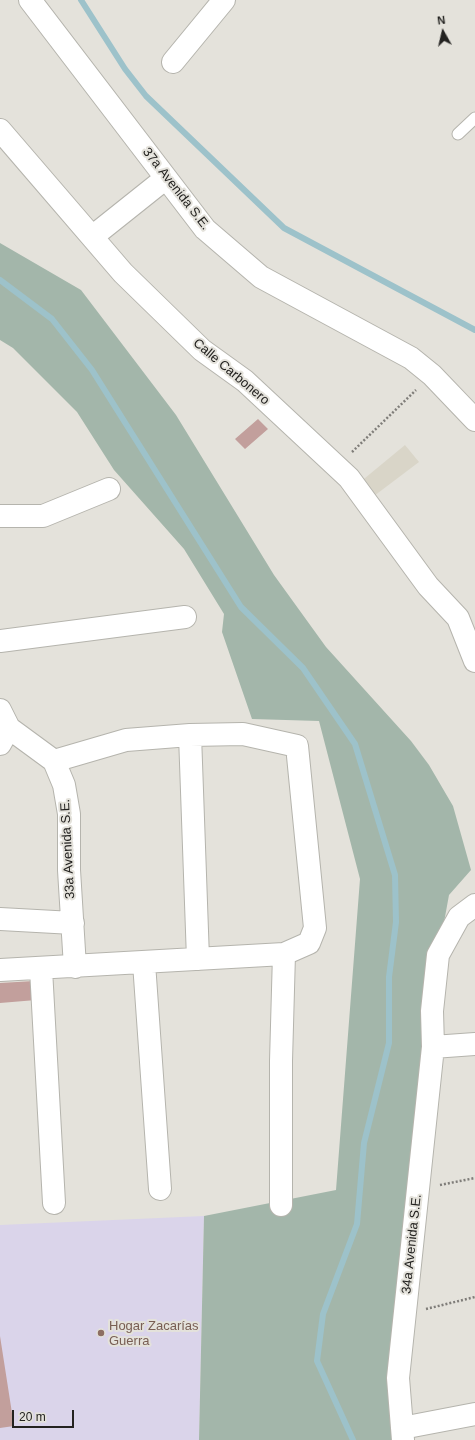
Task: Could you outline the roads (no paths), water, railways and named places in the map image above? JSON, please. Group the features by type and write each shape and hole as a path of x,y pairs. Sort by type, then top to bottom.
{"street":[{"name":"37a Avenida S.E.","path":"30,0 205,230 261,277 412,358 432,375 475,420"},
{"path":"173,62 224,0"},
{"name":"Calle Carbonero","path":"0,130 123,273 202,350 245,381 349,478 428,586 466,618 475,661"},
{"path":"92,237 166,178"},
{"path":"0,516 43,516 109,489"},
{"path":"0,641 185,617"},
{"path":"0,970 42,969 284,954 309,943 315,928 297,746 243,734 190,735 126,740 54,761 3,727"},
{"path":"190,735 198,959"},
{"name":"33a Avenida S.E.","path":"54,761 64,784 69,814 69,870 75,967"},
{"name":"34a Avenida S.E.","path":"402,1434 398,1378 433,1047 432,1011 438,955 459,917 475,905"},
{"path":"0,920 73,923"},
{"path":"281,1205 281,1061 284,954"},
{"path":"144,963 160,1189"},
{"path":"42,969 54,1204"},
{"path":"433,1047 475,1044"},
{"path":"402,1434 475,1414"}],"lane":[{"path":"458,134 475,118"}],"waterway":[{"path":"81,0 125,69 146,96 284,228 475,330"},
{"path":"0,280 52,319 92,370 241,607 303,668 355,744 395,875 396,922 389,977 389,1043 364,1143 357,1224 323,1314 317,1361 353,1440"}],"place":[{"name":"Hogar Zacarías Guerra","path":"101,1333"}]}
